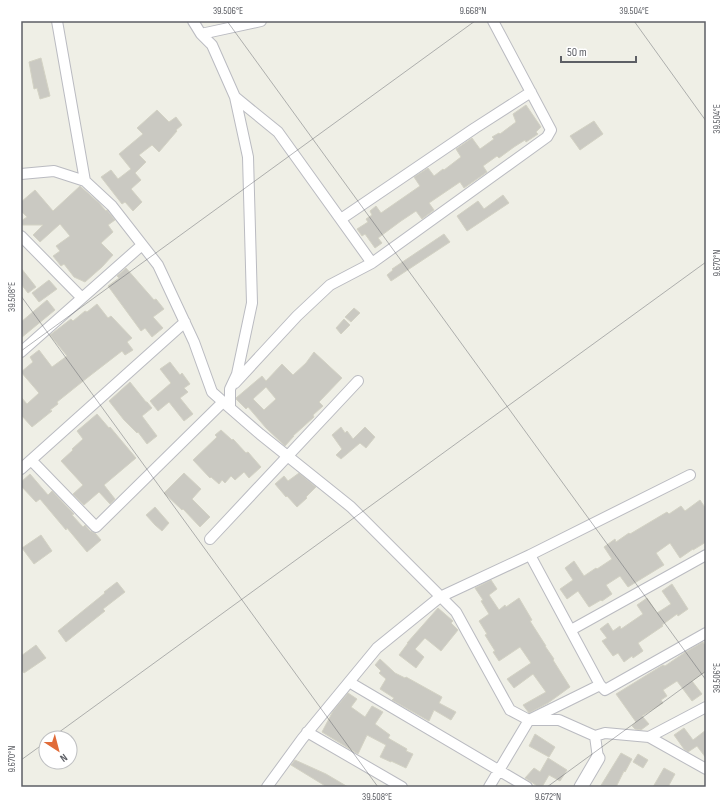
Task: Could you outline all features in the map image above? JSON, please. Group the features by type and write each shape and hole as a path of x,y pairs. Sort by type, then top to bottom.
{"street":[{"path":"57,21 85,181"},
{"path":"31,460 96,527 227,405 230,389 237,374 252,303 248,158 235,97 212,45 201,34 193,21"},
{"path":"201,34 261,21"},
{"path":"230,389 297,316 330,285 372,263 547,137 551,130 493,21"},
{"path":"341,219 531,92"},
{"path":"235,97 278,132 372,263"},
{"path":"21,174 54,171 85,181 112,206 158,265 194,342 212,392 288,457 351,507 456,612 510,710 528,720 560,720 595,736 605,733 649,737 706,769"},
{"path":"21,236 82,298"},
{"path":"21,352 142,245"},
{"path":"21,469 185,322"},
{"path":"210,540 358,381"},
{"path":"267,787 308,732 377,648 440,597 530,555 690,475"},
{"path":"530,555 600,685 605,690 706,633"},
{"path":"571,630 706,555"},
{"path":"349,682 527,787"},
{"path":"489,787 528,720 600,685"},
{"path":"649,737 706,707"},
{"path":"308,732 402,787"},
{"path":"581,787 598,758 595,736"}],"building":[{"path":"41,58 50,96 40,99 37,88 34,89 29,62"},
{"path":"526,105 541,127 536,132 538,134 526,142 525,140 499,158 497,156 483,166 487,172 464,188 460,182 429,203 434,210 422,219 416,211 401,221 378,238 382,243 375,248 365,234 362,236 357,229 368,222 366,219 372,215 370,211 376,206 381,213 420,186 414,177 428,168 434,176 443,169 444,170 461,157 456,149 472,138 480,149 494,139 492,137 499,133 500,134 516,122 513,114"},
{"path":"157,110 169,122 176,117 182,125 176,130 177,131 159,152 152,145 139,155 146,162 135,173 141,180 131,189 142,202 133,211 125,202 122,204 101,177 111,170 118,179 131,169 119,154 143,134 137,128"},
{"path":"594,121 603,134 580,150 570,136"},
{"path":"80,186 106,211 107,210 115,220 108,225 113,232 101,243 113,255 85,282 74,277 64,264 61,266 53,256 60,251 56,246 70,236 60,224 40,242 33,235 43,225 21,225 21,221 27,217 21,211 21,202 35,190 53,211"},
{"path":"503,195 509,203 467,231 457,216 478,201 484,209"},
{"path":"444,234 450,242 391,281 387,275 393,270 392,269"},
{"path":"21,268 36,287 28,293 21,284"},
{"path":"126,268 154,300 156,299 164,309 153,317 163,328 152,337 145,328 141,331 108,286 119,278 117,276"},
{"path":"49,280 57,289 39,302 32,293"},
{"path":"47,300 55,310 21,338 21,322"},
{"path":"97,304 108,318 111,316 132,338 127,342 133,350 125,355 122,351 57,402 58,404 50,410 52,411 32,427 21,415 21,397 27,404 39,393 21,372 33,362 30,357 39,350 52,367 67,356 50,335 71,319 73,321 85,311 87,312"},
{"path":"354,308 360,313 351,322 345,317"},
{"path":"344,319 350,325 341,334 336,328"},
{"path":"314,352 342,378 319,402 323,406 313,415 314,417 293,436 285,446 266,428 248,407 246,409 236,398 262,376 266,381 282,364 293,375 306,363","holes":["266,387 276,399 264,410 253,399"]},
{"path":"170,362 180,375 182,373 190,384 184,388 188,392 180,398 193,414 184,421 169,402 158,411 150,401 171,383 160,369"},
{"path":"130,382 152,408 142,416 157,436 147,444 138,432 137,433 124,420 109,401"},
{"path":"97,414 136,458 104,485 115,499 110,504 99,492 84,505 73,494 83,485 61,461 83,439 77,431"},
{"path":"341,427 345,433 347,431 353,439 365,427 375,437 366,448 360,443 341,459 336,455 342,449 332,435"},
{"path":"221,430 232,440 233,439 246,453 248,452 261,467 249,478 244,472 235,480 231,476 225,483 222,480 219,484 211,477 210,478 193,460 217,437 215,435"},
{"path":"184,473 201,489 192,499 210,517 200,527 183,509 182,510 164,493"},
{"path":"299,473 316,487 297,507 275,484 284,476 288,481"},
{"path":"30,474 48,495 52,491 74,514 72,515 83,527 85,525 101,540 87,552 40,499 36,502 21,486 21,482"},
{"path":"700,500 706,509 706,542 680,558 670,543 656,553 664,565 628,587 620,576 606,585 612,594 589,607 578,591 567,599 560,589 573,580 565,568 574,561 584,576 612,559 604,547 615,539 616,542 629,533 630,534 667,512 669,514 681,506 685,511"},
{"path":"155,507 169,523 162,531 146,515"},
{"path":"41,535 52,551 34,564 22,548"},
{"path":"491,580 497,589 489,595 499,610 505,605 506,607 519,598 532,620 530,621 570,687 548,703 529,713 523,705 546,692 533,674 514,688 507,679 531,663 520,647 499,661 493,652 495,651 485,635 487,634 479,621 489,614 481,601 483,600 475,588"},
{"path":"117,582 125,592 103,609 105,611 66,642 58,631"},
{"path":"672,584 688,609 678,616 677,614 662,625 663,626 638,643 643,651 633,658 632,656 624,662 618,653 613,656 602,641 607,638 600,629 608,623 613,631 620,626 621,629 643,614 637,605 647,598 657,613 671,604 662,591"},
{"path":"438,608 453,621 451,623 458,630 441,651 425,638 415,649 424,657 416,668 399,655 407,643"},
{"path":"703,642 706,647 706,671 692,681 702,694 692,701 677,681 663,690 667,696 661,700 663,703 642,716 649,724 641,730 635,729 632,726 636,722 616,694"},
{"path":"36,645 46,658 24,673 21,669 21,656"},
{"path":"380,659 395,673 405,678 406,677 442,697 439,703 456,712 451,720 434,710 429,721 392,700 394,698 380,689 386,679 379,673 381,671 375,665"},
{"path":"348,693 357,699 351,707 365,717 372,706 383,712 375,724 390,735 388,738 407,749 406,751 413,754 406,768 380,757 386,745 367,735 358,754 322,732 333,711"},
{"path":"684,728 693,740 706,730 706,758 697,746 688,752 684,749 674,735"},
{"path":"535,734 555,747 549,757 529,746"},
{"path":"621,753 632,759 616,787 600,787"},
{"path":"638,754 648,760 643,768 633,762"},
{"path":"548,758 567,770 560,781 549,775 542,787 539,787 525,778 534,768 540,772"},
{"path":"295,760 326,774 348,787 327,787 291,765"},
{"path":"664,768 675,774 668,787 653,787"}]}
